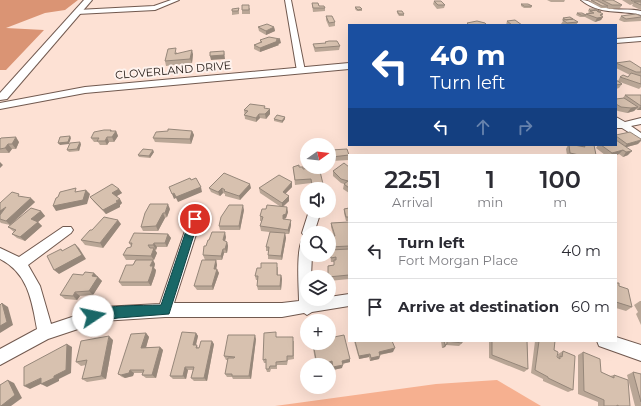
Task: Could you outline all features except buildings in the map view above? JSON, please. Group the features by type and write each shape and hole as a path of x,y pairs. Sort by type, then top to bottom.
{"main road":[{"path":"1,101 88,0"}],"street":[{"path":"77,12 155,8 176,0"},
{"path":"288,0 301,71"},
{"path":"584,0 604,10 631,10 639,14"},
{"path":"617,41 641,39"},
{"name":"CLOVERLAND DRIVE","path":"1,101 96,89 348,66"},
{"path":"618,124 641,121"},
{"path":"618,124 641,137"},
{"path":"165,310 195,219"},
{"path":"20,264 67,230"},
{"path":"0,253 20,264 28,274 37,291 45,333"},
{"path":"305,262 304,275 307,308"},
{"path":"0,357 45,333 102,314 165,310 260,311 307,308 348,300"},
{"path":"607,342 641,353"}],"shaded area":[{"path":"0,0 78,0 65,10 45,13 6,28 44,30 6,70 0,70"},
{"path":"497,380 541,406 275,406 436,384"}],"route":[{"path":"93,316 118,312 165,310 195,219"}]}
